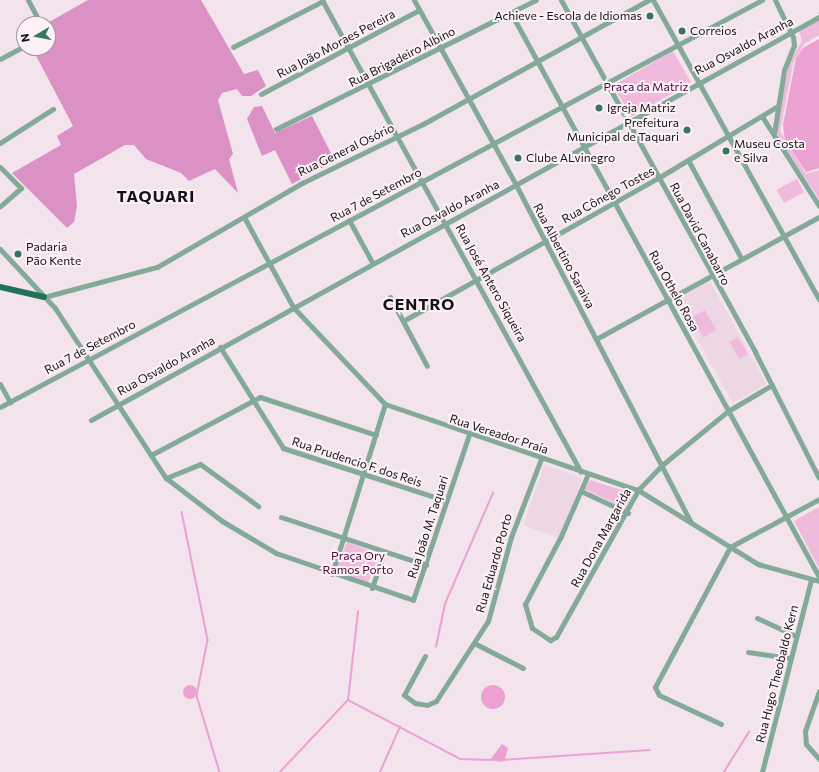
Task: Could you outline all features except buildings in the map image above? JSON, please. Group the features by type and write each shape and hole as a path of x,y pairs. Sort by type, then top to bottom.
{"main road":[{"path":"0,287 44,297"}],"street":[{"path":"28,0 37,16"},
{"name":"Rua Albertino Saraiva","path":"414,0 439,48 516,185 692,522"},
{"name":"Rua Brigadeiro Albino","path":"276,129 370,85 439,48 512,15 536,0"},
{"name":"Rua David Canabarro","path":"561,0 772,385 819,478"},
{"name":"Rua General Osório","path":"44,297 145,272 302,183 399,136 582,38 649,0"},
{"path":"653,0 696,84 819,299"},
{"name":"Rua 7 de Setembro","path":"0,407 762,0"},
{"path":"774,134 784,70 794,45 791,32 775,0"},
{"path":"233,47 323,1"},
{"name":"Rua José Antero Siqueira","path":"323,1 424,181 582,472"},
{"name":"Rua João Moraes Pereira","path":"261,94 419,10"},
{"name":"Rua Othelo Rosa","path":"512,15 819,577"},
{"name":"Rua Osvaldo Aranha","path":"91,420 372,262 516,185 627,121 819,17"},
{"path":"0,59 16,50"},
{"name":"Rua Cônego Tostes","path":"403,321 476,278 614,203 763,118 778,106"},
{"path":"0,143 53,109"},
{"path":"763,118 819,206"},
{"path":"688,160 741,258"},
{"path":"0,167 21,188 0,206"},
{"name":"Rua Vereador Praia","path":"244,217 293,307 385,404 469,435 638,490 758,564 819,581"},
{"path":"596,339 741,258 819,217"},
{"path":"349,220 372,262"},
{"path":"0,249 44,297 89,359 120,403 166,478 222,521 276,553 372,588 384,552"},
{"path":"390,297 427,366"},
{"name":"Rua Prudencio F. dos Reis","path":"220,347 250,399 283,448 447,501"},
{"path":"0,384 10,402"},
{"name":"Rua Dona Margarida","path":"581,491 561,536 526,599 525,611 532,628 547,639 556,637 628,513 638,490 662,465 728,411 772,385"},
{"path":"151,455 250,399 269,398 376,435"},
{"path":"332,574 385,404"},
{"name":"Rua João M. Taquari","path":"372,588 414,599 469,435"},
{"name":"Rua Eduardo Porto","path":"425,656 404,695 415,703 427,705 436,701 474,644 494,607 511,537 541,459"},
{"path":"166,478 200,464 258,506"},
{"path":"588,474 581,491 628,513"},
{"path":"721,724 658,695 655,687 730,547 787,519 819,499"},
{"path":"281,517 344,536 384,552 426,565"},
{"name":"Rua Hugo Theobaldo Kern","path":"762,772 811,580"},
{"path":"757,618 796,636"},
{"path":"474,644 523,668"},
{"path":"748,652 790,658"},
{"path":"819,691 805,731 806,744 819,759"}],"shaded area":[{"path":"88,0 201,0 244,74 258,70 266,86 251,96 242,96 237,89 222,93 218,100 233,154 229,159 238,193 215,169 189,181 181,173 146,159 134,145 125,145 74,174 77,206 74,222 67,228 12,173 61,145 57,136 73,126 36,56 56,56 56,18"},
{"path":"819,39 819,168 806,172 785,140 783,125 796,58 803,48"},
{"path":"262,106 275,133 312,116 335,161 292,184 275,150 262,156 247,119 254,107"},
{"path":"709,280 767,384 733,403 675,299"},
{"path":"544,465 582,478 561,539 523,526"},
{"path":"187,685 193,685 197,689 197,695 193,699 187,699 183,695 183,689"},
{"path":"493,685 501,689 505,697 501,705 493,709 485,705 481,697 485,689"},
{"path":"502,744 508,748 505,759 502,762 490,760"}],"green space":[{"path":"819,20 819,35 804,44 793,63 780,131 806,174 819,170 819,199 779,139 776,127 789,63 802,41 799,30"},
{"name":"Praça da Matriz","path":"673,51 691,82 631,117 613,86"},
{"path":"797,179 804,192 784,203 777,190"},
{"path":"705,310 716,330 703,337 692,317"},
{"path":"738,337 748,354 739,359 729,342"},
{"path":"590,480 633,494 626,509 585,489"},
{"path":"819,507 819,568 794,521"},
{"name":"Praça Ory Ramos Porto","path":"347,542 379,554 368,583 336,571"}],"waterway":[{"path":"436,647 445,604 493,493"},
{"path":"182,512 208,640 197,696 220,772"},
{"path":"280,772 348,700 358,612"},
{"path":"348,700 461,759 491,760"},
{"path":"380,772 400,727"},
{"path":"724,772 749,732"},
{"path":"502,760 650,750"}],"place":[{"name":"Achieve - Escola de Idiomas","path":"650,16"},
{"name":"Correios","path":"682,31"},
{"name":"Igreja Matriz","path":"599,108"},
{"name":"Prefeitura Municipal de Taquari","path":"687,130"},
{"name":"Museu Costa e Silva","path":"726,151"},
{"name":"Clube ALvinegro","path":"518,158"},
{"name":"Padaria Pão Kente","path":"18,254"}],"district":[{"name":"TAQUARI","path":"156,196"},
{"name":"CENTRO","path":"419,304"}]}
